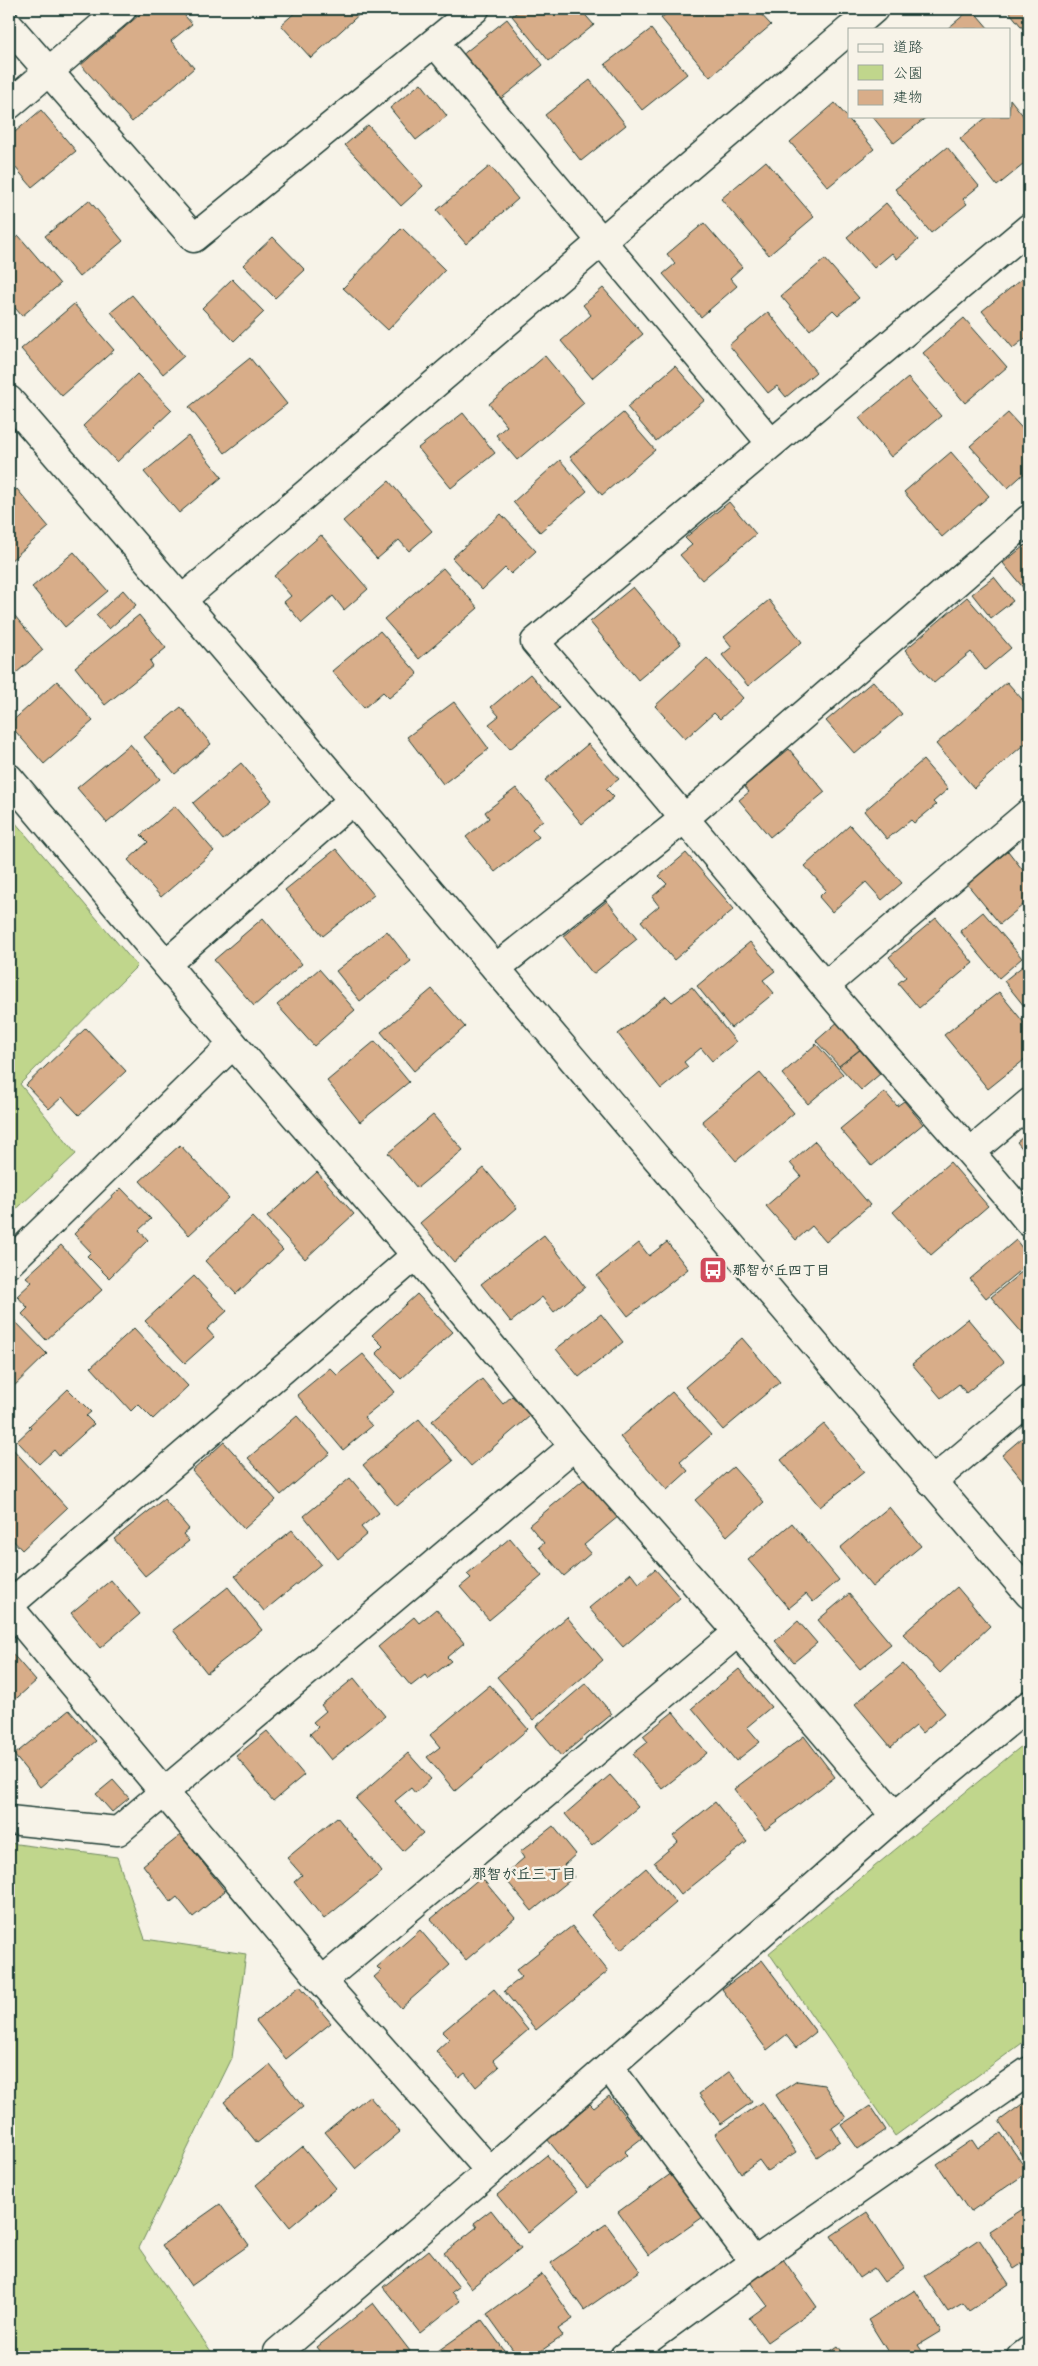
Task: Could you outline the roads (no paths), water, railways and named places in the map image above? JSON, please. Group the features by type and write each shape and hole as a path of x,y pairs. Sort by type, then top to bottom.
{"street":[{"path":"9,105 122,9"},
{"path":"9,26 194,238 475,9"},
{"path":"851,28 874,9"},
{"path":"183,599 848,31"},
{"path":"435,43 771,442"},
{"path":"1029,228 771,442 535,642 686,818 825,986 971,1152 1029,1222"},
{"path":"9,400 183,599 756,1277 1029,1594"},
{"path":"496,968 686,818 1029,519"},
{"path":"9,778 233,1044 416,1255 574,1446 738,1632 895,1816"},
{"path":"166,964 353,800"},
{"path":"825,986 1029,813"},
{"path":"9,1263 233,1044"},
{"path":"971,1152 1029,1103"},
{"path":"416,1255 9,1606 322,1981 490,2171"},
{"path":"932,1482 1029,1400"},
{"path":"9,1820 118,1831 574,1446"},
{"path":"322,1981 738,1632"},
{"path":"282,2357 278,2352 490,2171 895,1816 1029,1705"},
{"path":"609,2067 754,2262"},
{"path":"624,2357 754,2262 1029,2071"},
{"path":"1020,2357 1029,2351"}],"place":[{"name":"那智が丘四丁目","path":"713,1270"}],"district":[{"name":"那智が丘三丁目","path":"524,1874"}]}
